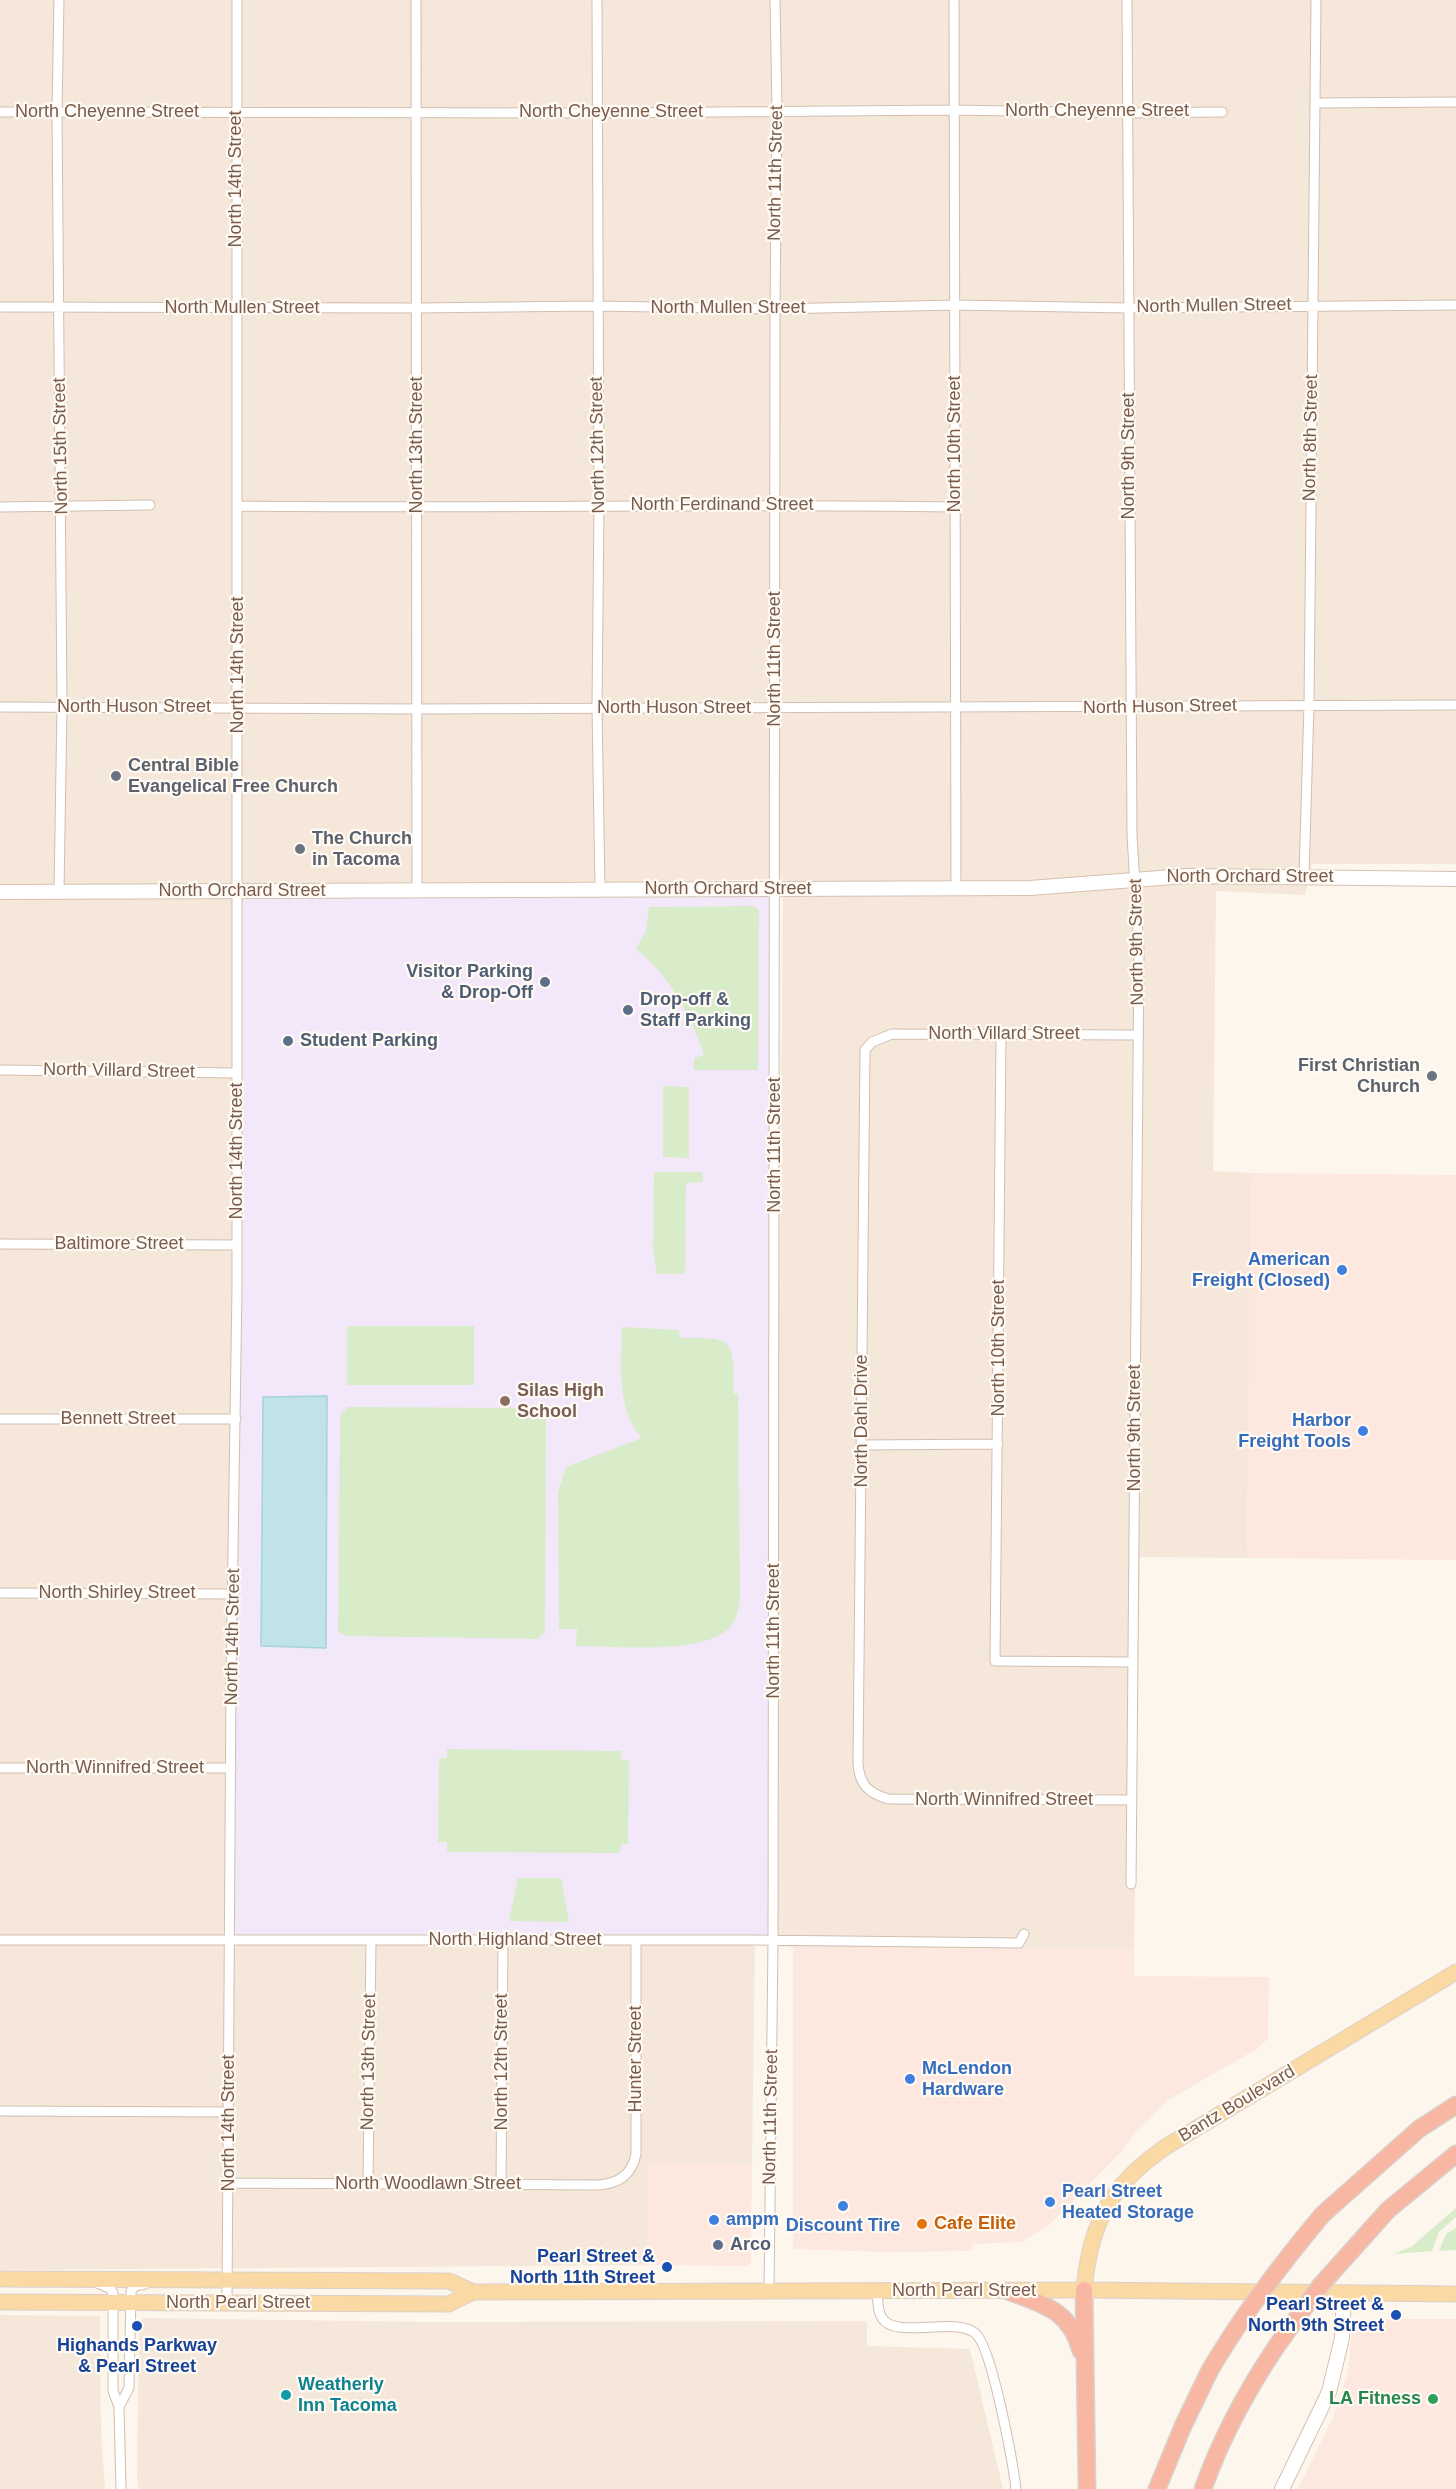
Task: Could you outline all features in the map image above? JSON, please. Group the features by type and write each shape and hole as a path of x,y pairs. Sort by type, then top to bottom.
{"highway":[{"path":"1157,2489 1183,2426 1210,2370 1238,2322 1290,2253 1323,2214 1419,2129 1456,2105"},
{"path":"1203,2489 1225,2434 1276,2347 1320,2286 1388,2211 1456,2154"},
{"path":"1084,2290 1087,2489"},
{"path":"1008,2291 1062,2315 1076,2334 1086,2368"}],"main road":[{"name":"Bantz Boulevard","path":"1084,2290 1086,2263 1093,2238 1108,2203 1140,2164 1167,2145 1456,1972"},
{"name":"North Pearl Street","path":"0,2279 449,2281 473,2292 1084,2290 1456,2294"},
{"name":"North Pearl Street","path":"0,2302 449,2304 473,2292"}],"street":[{"name":"North 15th Street","path":"59,0 58,308 62,506 59,892"},
{"name":"North 14th Street","path":"227,2303 237,1245 237,0"},
{"name":"North 13th Street","path":"416,0 417,890"},
{"name":"North 12th Street","path":"597,0 596,306 599,506 597,707 600,890"},
{"name":"North 11th Street","path":"769,2290 773,1940 776,889 777,111 775,0"},
{"name":"North 10th Street","path":"954,0 956,889"},
{"name":"North 9th Street","path":"1126,0 1132,835 1139,951 1131,1884"},
{"name":"North 8th Street","path":"1304,876 1309,705 1316,0"},
{"path":"1316,103 1456,102"},
{"name":"North Cheyenne Street","path":"0,112 597,113 954,110 1222,112"},
{"name":"North Mullen Street","path":"0,307 596,306 775,309 955,305 1128,308 1456,304"},
{"name":"North Ferdinand Street","path":"238,506 776,504 954,507"},
{"path":"0,507 150,505"},
{"name":"North Huson Street","path":"0,707 417,709 1456,705"},
{"name":"North Orchard Street","path":"0,892 956,889 1041,888 1136,879 1217,876 1456,879"},
{"name":"North Villard Street","path":"872,1042 892,1034 1138,1035"},
{"name":"North 10th Street","path":"1001,1035 995,1660 1133,1662"},
{"name":"North Dahl Drive","path":"872,1042 865,1050 864,1060 858,1774 867,1790 876,1795"},
{"name":"North Villard Street","path":"0,1070 237,1072"},
{"name":"Baltimore Street","path":"0,1244 237,1245"},
{"name":"Bennett Street","path":"0,1419 236,1419"},
{"path":"862,1445 998,1444"},
{"name":"North Shirley Street","path":"0,1593 234,1594"},
{"name":"North Winnifred Street","path":"0,1768 231,1768"},
{"name":"North Winnifred Street","path":"876,1795 899,1800 1132,1800"},
{"name":"North Highland Street","path":"0,1940 773,1940 1019,1943 1024,1934"},
{"name":"North 13th Street","path":"368,2184 371,1940"},
{"name":"North 12th Street","path":"501,2185 503,1940"},
{"name":"Hunter Street","path":"626,2175 634,2165 636,2148 636,1940"},
{"path":"0,2111 228,2112"},
{"name":"North Woodlawn Street","path":"228,2183 599,2185 616,2182 626,2175"},
{"path":"85,2278 111,2289 113,2391 119,2407 121,2489"},
{"path":"119,2407 129,2388 131,2291 135,2286 166,2280"},
{"path":"877,2291 880,2314 887,2324 905,2327 962,2328 974,2332 979,2337 986,2352 999,2402 1016,2489"},
{"path":"1282,2489 1329,2392 1342,2338 1344,2294"}],"shaded area":[{"path":"0,0 1456,0 1456,864 1312,864 1305,895 1216,891 1213,1171 1251,1173 1247,1558 1140,1557 1134,1949 793,1948 773,1940 783,879 237,891 755,1940 752,2164 647,2163 647,2265 0,2270"},
{"name":"Silas High School","path":"776,889 773,1940 230,1940 237,891"},
{"path":"1251,1173 1456,1175 1456,1560 1247,1558"},
{"path":"793,1948 1134,1949 1134,1976 1269,1977 1268,2039 1255,2050 1168,2100 1137,2130 1120,2153 1053,2221 1023,2242 973,2244 972,2251 884,2252 793,2249"},
{"path":"647,2162 752,2164 751,2261 749,2266 647,2265"},
{"path":"0,2315 100,2316 101,2433 105,2489 0,2489"},
{"path":"143,2318 431,2322 867,2321 867,2346 970,2349 1003,2489 139,2489 137,2478 139,2323"},
{"path":"1361,2319 1456,2319 1456,2489 1298,2489 1334,2415 1347,2375 1353,2327"}],"green space":[{"path":"753,906 759,909 758,1070 694,1070 694,1058 704,1055 693,1025 669,984 636,949 646,931 649,907"},
{"path":"663,1086 689,1087 689,1158 663,1157"},
{"path":"654,1172 702,1172 703,1182 686,1183 685,1274 657,1274 653,1249"},
{"path":"347,1326 474,1326 474,1385 347,1385"},
{"path":"622,1327 679,1330 680,1338 721,1341 728,1345 731,1352 734,1394 738,1394 740,1600 731,1626 719,1635 702,1642 681,1646 635,1648 576,1646 577,1629 559,1629 558,1493 566,1467 642,1438 634,1427 624,1400 621,1370"},
{"path":"348,1407 538,1408 546,1416 545,1632 538,1639 347,1636 338,1632 340,1415"},
{"path":"447,1749 621,1751 621,1760 629,1760 628,1844 621,1844 620,1853 447,1852 447,1842 438,1842 439,1758 447,1758"},
{"path":"518,1878 561,1878 569,1922 509,1921"},
{"path":"1456,2208 1456,2217 1439,2232 1432,2251 1393,2254 1411,2247"},
{"path":"1456,2228 1456,2250 1439,2251 1446,2234"}],"water":[{"path":"327,1396 326,1648 261,1646 263,1397"}],"place":[{"name":"Central Bible Evangelical Free Church","path":"116,776"},
{"name":"The Church in Tacoma","path":"300,849"},
{"name":"Visitor Parking & Drop-Off","path":"545,982"},
{"name":"Drop-off & Staff Parking","path":"628,1010"},
{"name":"Student Parking","path":"288,1041"},
{"name":"First Christian Church","path":"1432,1076"},
{"name":"American Freight (Closed)","path":"1342,1270"},
{"name":"Silas High School","path":"505,1401"},
{"name":"Harbor Freight Tools","path":"1363,1431"},
{"name":"McLendon Hardware","path":"910,2079"},
{"name":"Pearl Street Heated Storage","path":"1050,2202"},
{"name":"Discount Tire","path":"843,2206"},
{"name":"ampm","path":"714,2220"},
{"name":"Cafe Elite","path":"922,2224"},
{"name":"Arco","path":"718,2245"},
{"name":"Pearl Street & North 11th Street","path":"667,2267"},
{"name":"Pearl Street & North 9th Street","path":"1396,2315"},
{"name":"Highands Parkway & Pearl Street","path":"137,2326"},
{"name":"Weatherly Inn Tacoma","path":"286,2395"},
{"name":"LA Fitness","path":"1433,2399"}]}
